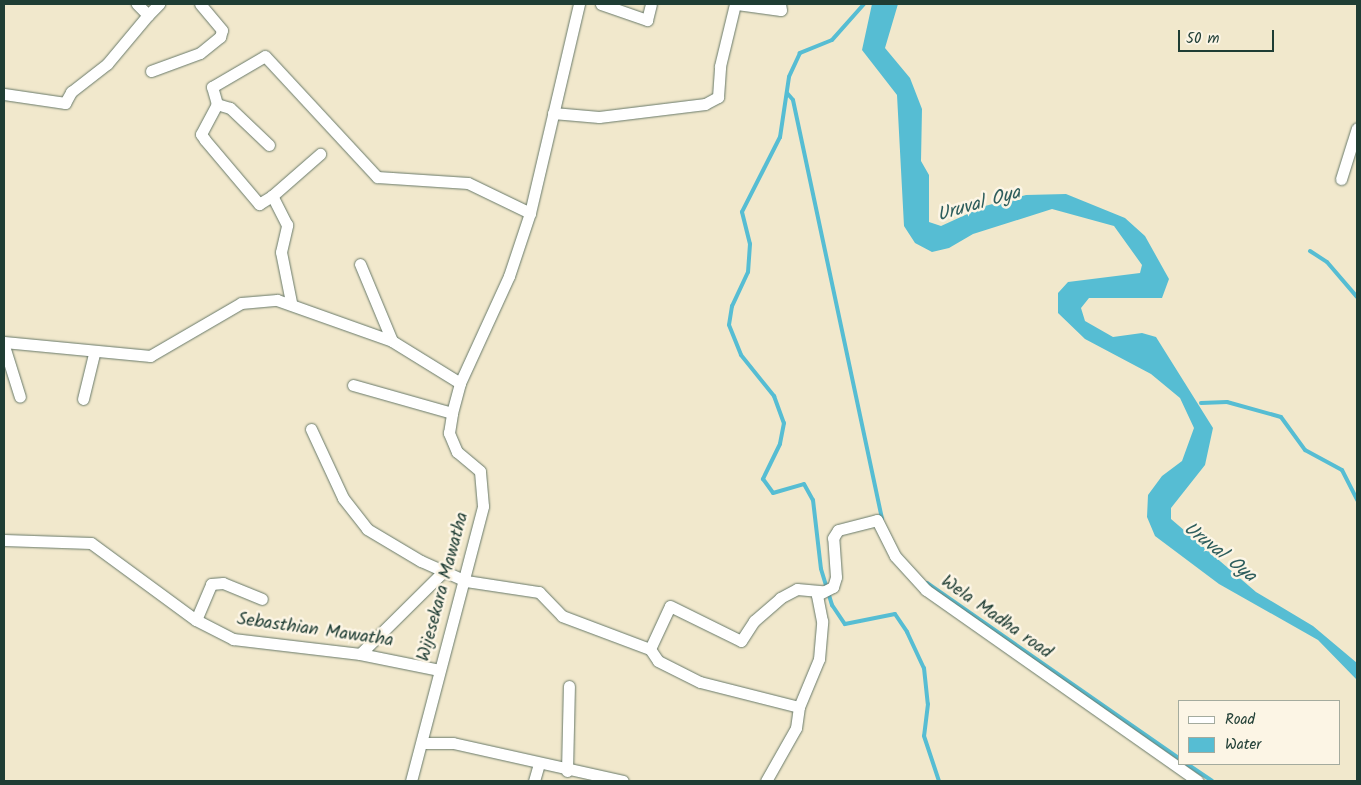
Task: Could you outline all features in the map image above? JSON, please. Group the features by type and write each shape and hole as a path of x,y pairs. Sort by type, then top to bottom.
{"street":[{"path":"137,4 148,14"},
{"path":"4,94 65,103 71,92 107,64 148,14 160,4"},
{"path":"151,71 200,53 220,38 222,30 200,4"},
{"name":"Wijesekara Mawatha","path":"411,781 439,670 466,581 484,506 480,471 457,452 449,433 452,412 460,382 509,276 530,213 579,4"},
{"path":"602,4 647,20 651,4"},
{"path":"553,113 599,117 705,104 718,97 720,66 736,4 781,10 780,4"},
{"path":"320,154 272,196 259,204 201,134 217,104 212,88 265,56 377,177 468,184 530,213"},
{"path":"217,104 230,108 270,145"},
{"path":"1342,179 1357,128"},
{"path":"272,196 288,224 281,252 292,302"},
{"path":"360,264 392,341"},
{"path":"4,342 94,354 150,356 241,303 292,302 392,341 460,382"},
{"path":"4,346 20,397"},
{"path":"83,400 94,354"},
{"path":"353,385 452,412"},
{"path":"311,428 343,498 367,529 466,581 539,592 562,616 650,649 658,661 700,682 799,707"},
{"name":"Wela Madha road","path":"828,589 832,538 838,530 877,520 894,556 926,590 1198,781"},
{"name":"Sebasthian Mawatha","path":"4,540 91,543 196,620 233,640 360,654 439,670"},
{"path":"360,654 444,571"},
{"path":"196,620 211,584 222,583 262,599"},
{"path":"650,649 670,606 741,641 754,621 780,598 797,589 828,589"},
{"path":"766,781 796,728 799,707 819,659 822,621 817,595 828,589"},
{"path":"567,771 569,686"},
{"path":"422,743 453,743 601,780 623,781"},
{"path":"534,781 539,764"}],"water":[{"path":"872,4 898,4 885,48 910,78 922,109 921,161 929,175 929,222 941,226 985,206 1026,195 1066,194 1125,218 1145,236 1169,279 1162,298 1089,298 1081,308 1085,321 1113,337 1142,333 1156,337 1213,428 1205,465 1171,508 1171,519 1256,592 1313,626 1357,663 1357,680 1318,640 1219,584 1155,536 1147,517 1148,495 1162,476 1182,461 1194,428 1180,398 1151,374 1085,339 1058,313 1058,293 1068,282 1140,273 1142,265 1114,226 1052,209 973,234 949,248 932,252 915,243 904,226 897,95 862,50"}],"waterway":[{"name":"Uruval Oya","path":"864,4 832,40 800,53 789,77 780,137 742,212 750,244 748,272 732,306 729,325 741,355 774,396 784,423 780,444 763,479 773,493 804,484 813,500 821,569 832,605 845,624 895,614 907,632 924,668 928,704 924,736 939,781"},
{"path":"787,93 793,100 882,519"},
{"path":"1310,251 1327,262 1357,297"},
{"path":"1201,403 1227,402 1281,417 1305,450 1342,470 1357,500"},
{"path":"927,583 1178,758"},
{"path":"1188,765 1212,781"}]}
